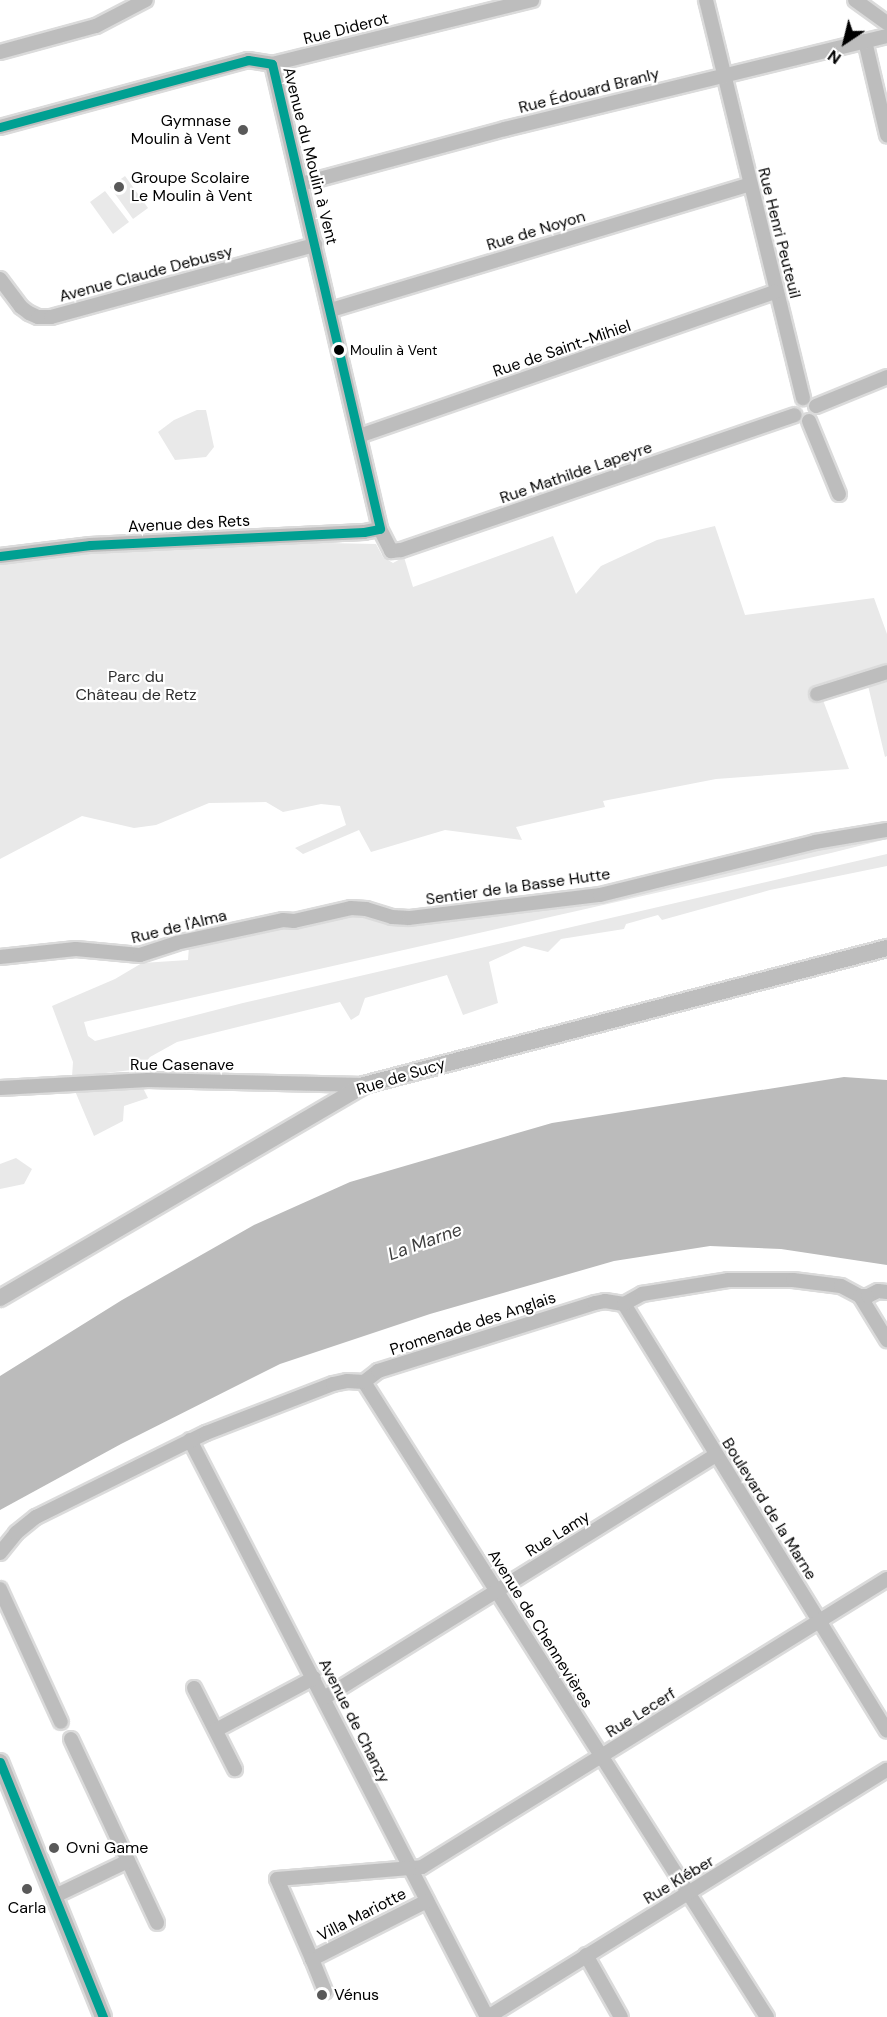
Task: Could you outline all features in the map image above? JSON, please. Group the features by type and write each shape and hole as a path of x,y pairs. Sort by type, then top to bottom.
{"main road":[{"name":"Rue de Sucy","path":"0,1298 364,1084 887,948"},
{"path":"0,1762 103,2017"}],"street":[{"path":"0,52 96,26 146,0"},
{"name":"Rue Diderot","path":"272,64 532,0"},
{"name":"Rue Henri Peuteuil","path":"706,0 803,398"},
{"path":"855,0 887,23"},
{"name":"Rue Édouard Branly","path":"301,184 505,129 887,36"},
{"path":"865,41 887,135"},
{"name":"Avenue du Moulin à Vent","path":"0,127 248,60 272,64 331,310 380,529"},
{"name":"Rue de Noyon","path":"331,310 750,184"},
{"name":"Avenue Claude Debussy","path":"0,279 29,313 38,317 51,317 315,244"},
{"name":"Rue de Saint-Mihiel","path":"359,436 776,292"},
{"path":"816,406 887,377"},
{"path":"803,398 811,399 816,406 816,415 809,420 800,420 795,415 795,406 803,398"},
{"name":"Rue Mathilde Lapeyre","path":"380,529 388,548 395,552 795,415"},
{"path":"809,420 839,494"},
{"name":"Avenue des Rets","path":"0,555 90,545 364,532 380,529"},
{"path":"817,694 887,672"},
{"name":"Sentier de la Basse Hutte","path":"294,921 351,908 366,909 392,917 409,918 600,896 815,842 887,830"},
{"name":"Rue de l'Alma","path":"0,957 76,950 130,956 211,935 283,920 294,921"},
{"name":"Rue Casenave","path":"0,1088 148,1080 364,1084"},
{"name":"Promenade des Anglais","path":"0,1553 16,1533 36,1516 190,1440 333,1384 347,1381 364,1382 378,1371 595,1303 605,1301 624,1304 642,1294 728,1280 793,1280 841,1286 860,1296"},
{"path":"860,1296 868,1296 878,1290 887,1292"},
{"path":"860,1296 887,1340"},
{"name":"Boulevard de la Marne","path":"624,1304 887,1731"},
{"name":"Avenue de Chennevières","path":"364,1382 767,2017"},
{"name":"Avenue de Chanzy","path":"190,1440 487,2017"},
{"name":"Rue Lamy","path":"324,1698 716,1455"},
{"name":"Rue Lecerf","path":"277,1879 422,1868 887,1580"},
{"path":"0,1589 61,1722"},
{"path":"216,1730 314,1678"},
{"path":"194,1688 235,1769"},
{"path":"71,1738 157,1923"},
{"name":"Rue Kléber","path":"487,2017 887,1770"},
{"path":"55,1896 128,1861"},
{"name":"Villa Mariotte","path":"277,1879 325,1991"},
{"name":"Villa Mariotte","path":"312,1959 428,1901"},
{"path":"586,1955 621,2017"}],"green space":[{"path":"125,176 148,208 133,219 110,187"},
{"path":"105,191 129,222 113,234 90,202"},
{"path":"197,410 206,410 214,447 206,457 175,460 158,432 174,420"},
{"name":"Parc du Château de Retz","path":"715,526 745,615 874,598 887,634 887,756 885,757 865,673 818,687 849,769 716,779 603,801 605,807 516,827 522,840 445,830 371,852 359,830 303,854 295,848 346,825 340,806 321,804 283,812 266,802 209,803 156,825 134,828 82,816 0,859 0,564 72,554 278,542 376,544 383,557 393,563 404,557 413,587 553,536 576,594 601,566 657,540"},
{"path":"887,836 887,839 831,853 84,1022 88,1036 95,1041 243,1003 887,854 887,866 770,890 662,920 658,915 626,924 624,929 561,939 548,952 524,946 489,962 498,1003 463,1015 447,975 365,998 359,1015 351,1020 340,1002 177,1042 150,1057 140,1069 72,1077 73,1062 52,1006 115,979 142,963 188,960 189,946 272,928 309,926 352,913 490,911"},
{"path":"143,1088 148,1098 124,1106 123,1121 94,1136 75,1091"},
{"path":"16,1158 32,1169 24,1184 0,1189 0,1164"}],"water":[{"name":"La Marne","path":"844,1077 887,1080 887,1265 781,1249 710,1246 614,1261 430,1314 280,1364 121,1444 0,1510 0,1376 122,1300 254,1225 350,1182 552,1123"}],"transit line":[{"path":"0,127 248,60 272,64"},
{"path":"272,64 380,529"},
{"path":"0,556 90,545 364,532 380,529"},
{"path":"0,1762 103,2017"}],"place":[{"name":"Gymnase Moulin à Vent","path":"243,130"},
{"name":"Groupe Scolaire Le Moulin à Vent","path":"119,187"},
{"name":"Moulin à Vent","path":"339,350"},
{"name":"Ovni Game","path":"54,1848"},
{"name":"Carla","path":"27,1889"},
{"name":"Vénus","path":"322,1995"}]}
